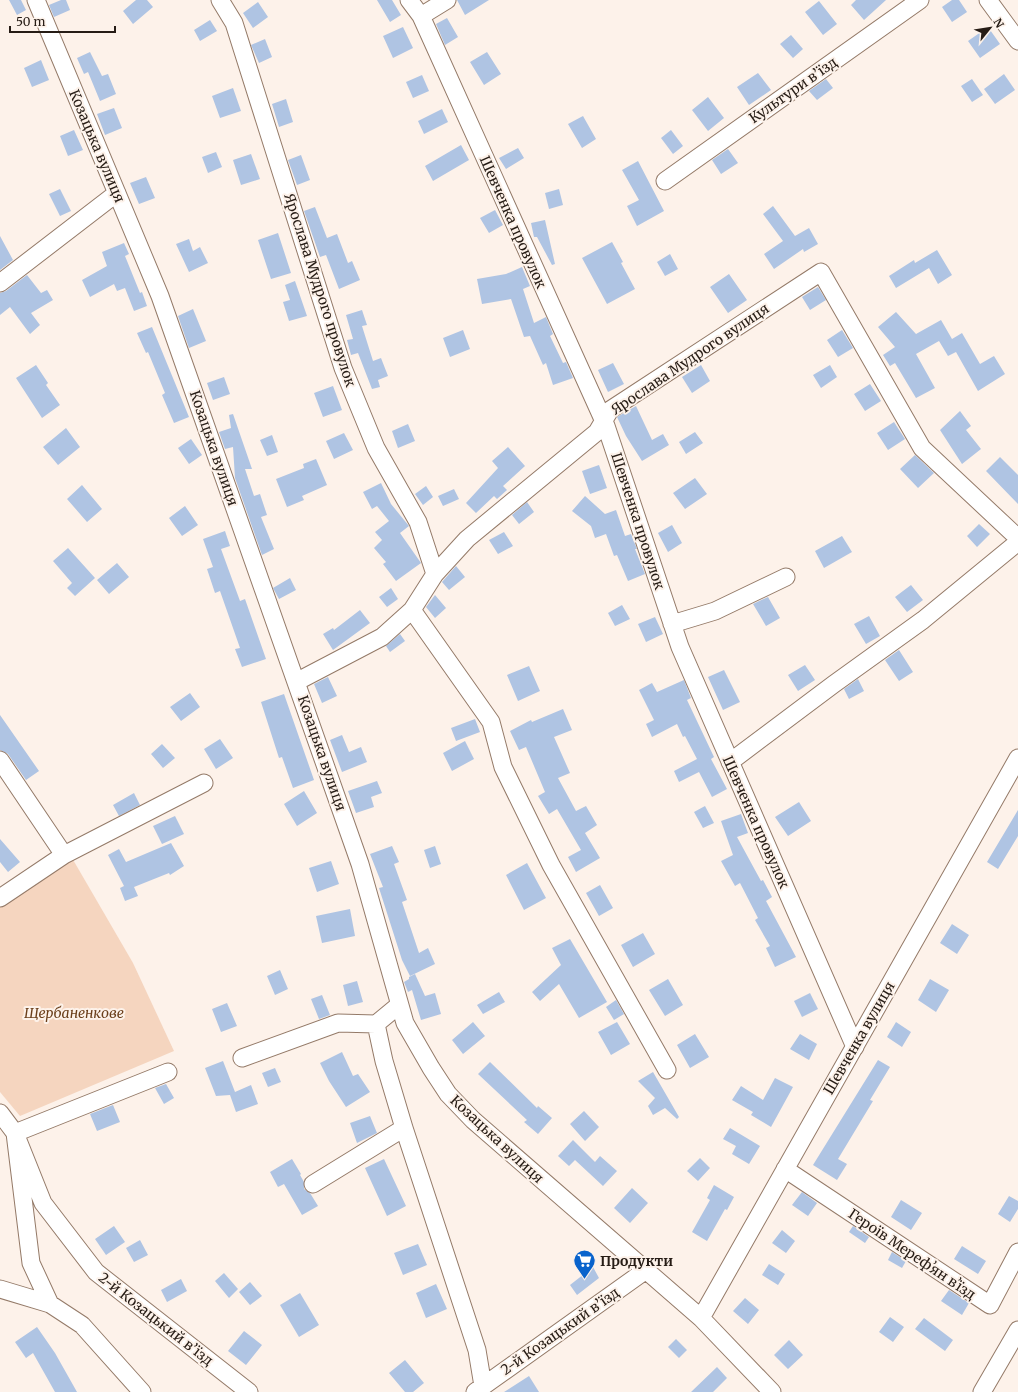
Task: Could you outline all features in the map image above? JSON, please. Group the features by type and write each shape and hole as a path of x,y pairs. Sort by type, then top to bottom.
{"street":[{"name":"Козацька вулиця","path":"36,0 160,296 360,864 405,1023 448,1094 473,1120 701,1318 772,1392"},
{"name":"Ярослава Мудрого провулок","path":"220,0 234,23 343,368 376,448 418,522 435,574"},
{"name":"Шевченка провулок","path":"408,0 421,16 604,421 680,647 855,1047"},
{"path":"421,16 447,0"},
{"name":"Культури в’їзд","path":"665,181 920,0"},
{"path":"988,0 1018,41"},
{"path":"0,283 117,193"},
{"name":"Ярослава Мудрого вулиця","path":"296,682 382,637 412,610 435,574 467,539 597,432 610,410 822,272 922,448 1018,538"},
{"path":"730,762 923,620 1018,542"},
{"path":"672,624 715,611 786,577"},
{"path":"412,610 491,722 503,767 551,864 667,1070"},
{"name":"Шевченка вулиця","path":"701,1318 1018,758"},
{"path":"0,760 64,856"},
{"path":"0,898 64,856 204,783"},
{"path":"242,1058 338,1023 376,1024 399,1005"},
{"path":"376,1024 384,1060 404,1128 477,1350 479,1389"},
{"path":"15,1133 168,1072"},
{"path":"0,1113 15,1133 31,1263 50,1304"},
{"path":"313,1184 404,1128"},
{"name":"2-й Козацький в’їзд","path":"15,1133 43,1203 96,1272 249,1392"},
{"name":"Героїв Мерефʼян вʼїзд","path":"785,1170 990,1305 1018,1252"},
{"name":"2-й Козацький в’їзд","path":"479,1389 646,1270"},
{"path":"0,1289 50,1304 82,1325 142,1392"},
{"path":"982,1392 1018,1330"}],"green space":[{"name":"Щербаненкове","path":"72,858 133,963 174,1051 20,1116 0,1092 0,904"}],"building":[{"path":"9,0 21,0 26,10 17,15"},
{"path":"61,0 66,0 70,10 54,17 49,5"},
{"path":"136,0 147,0 153,7 133,24 123,11"},
{"path":"377,0 392,0 401,15 390,22"},
{"path":"457,0 489,0 465,15"},
{"path":"856,0 886,0 864,20 851,5"},
{"path":"952,0 959,0 967,12 952,22 942,7"},
{"path":"819,1 837,24 823,35 805,12"},
{"path":"258,2 268,17 253,28 243,13"},
{"path":"447,18 458,37 445,45 436,24"},
{"path":"210,20 217,31 200,41 194,30"},
{"path":"403,27 413,48 393,58 383,36"},
{"path":"988,27 1000,44 980,58 968,41"},
{"path":"791,35 803,49 793,58 780,44"},
{"path":"265,39 272,57 259,63 251,45"},
{"path":"90,52 102,76 108,74 116,94 100,101 88,72 84,74 77,58"},
{"path":"487,52 501,74 484,85 470,62"},
{"path":"41,60 49,80 32,87 24,68"},
{"path":"758,73 771,90 749,105 737,87"},
{"path":"1004,74 1015,90 995,104 984,89"},
{"path":"422,75 429,91 413,98 406,82"},
{"path":"826,79 833,88 817,100 809,91"},
{"path":"972,79 983,95 972,102 961,86"},
{"path":"233,88 241,111 220,118 212,96"},
{"path":"708,97 724,118 708,131 692,110"},
{"path":"286,99 293,122 279,127 272,104"},
{"path":"114,108 122,128 105,135 97,114"},
{"path":"442,109 448,122 424,134 418,121"},
{"path":"583,116 596,139 582,148 568,124"},
{"path":"74,130 83,150 68,156 60,136"},
{"path":"671,130 683,146 673,154 661,138"},
{"path":"461,145 469,160 433,181 425,166"},
{"path":"518,148 524,158 506,169 499,158"},
{"path":"728,149 738,163 721,174 712,160"},
{"path":"216,152 222,167 208,173 202,157"},
{"path":"251,154 260,179 241,185 233,160"},
{"path":"301,155 310,180 297,185 288,160"},
{"path":"638,161 664,211 637,226 627,206 639,200 622,170"},
{"path":"146,177 155,198 139,204 130,183"},
{"path":"60,189 71,211 60,216 49,194"},
{"path":"559,189 563,205 549,209 545,193"},
{"path":"773,206 795,236 809,228 818,244 804,252 803,249 774,269 764,254 783,241 763,214"},
{"path":"315,207 327,238 337,234 348,263 352,261 360,280 339,289 326,255 320,257 304,211"},
{"path":"495,210 503,225 489,233 480,218"},
{"path":"545,220 555,264 552,265 537,237 534,237 531,223"},
{"path":"278,233 291,273 271,279 258,240"},
{"path":"0,236 13,260 0,270"},
{"path":"189,239 193,251 200,247 208,263 189,272 176,244"},
{"path":"612,242 635,289 607,304 582,258"},
{"path":"124,243 129,254 125,256 147,306 134,311 125,288 117,291 114,284 90,297 82,280 107,266 102,252"},
{"path":"937,250 952,275 938,284 929,268 896,288 889,276 914,260 915,263"},
{"path":"670,254 678,269 665,276 657,262"},
{"path":"522,267 530,286 523,289 534,323 546,317 553,334 550,336 563,363 566,362 573,378 553,385 546,363 543,365 530,336 524,337 511,299 482,304 477,279 506,274"},
{"path":"729,274 747,300 728,313 710,287"},
{"path":"27,275 41,293 47,290 53,300 31,313 40,325 30,334 10,307 0,315 0,293 6,291"},
{"path":"295,281 307,316 289,321 283,302 290,300 285,285"},
{"path":"818,287 826,300 810,310 802,297"},
{"path":"193,309 206,341 189,348 178,316"},
{"path":"362,310 367,325 362,326 373,361 381,358 388,376 378,380 380,387 372,389 358,353 351,355 347,340 353,339 346,315"},
{"path":"896,312 916,334 941,320 952,339 962,333 980,364 994,356 1005,374 978,391 956,352 948,356 939,341 916,354 935,388 916,398 895,363 890,366 883,355 895,347 878,327"},
{"path":"152,327 189,417 174,423 162,395 165,393 148,352 146,353 137,333"},
{"path":"463,330 470,349 450,357 443,338"},
{"path":"842,330 853,348 838,357 827,340"},
{"path":"613,363 624,384 608,392 598,370"},
{"path":"36,365 48,383 46,385 60,405 42,418 16,378"},
{"path":"701,365 710,381 692,393 682,377"},
{"path":"830,365 837,377 821,388 813,375"},
{"path":"224,377 230,394 213,400 207,383"},
{"path":"870,384 881,401 865,411 854,394"},
{"path":"333,386 342,410 323,417 314,393"},
{"path":"636,406 652,440 663,434 669,445 642,461 626,436 617,417"},
{"path":"960,411 971,426 966,430 981,449 962,464 940,430"},
{"path":"233,414 252,469 245,469 254,496 260,494 267,515 261,517 274,549 262,555 235,478 233,447 225,449 219,432 231,428 229,415"},
{"path":"894,422 905,439 888,450 877,433"},
{"path":"408,424 415,441 398,448 392,431"},
{"path":"66,428 80,447 58,465 43,447"},
{"path":"695,432 703,443 686,454 679,442"},
{"path":"344,433 353,450 334,459 326,441"},
{"path":"272,435 278,452 267,456 260,440"},
{"path":"191,439 202,455 189,464 178,448"},
{"path":"508,447 525,466 503,486 507,490 497,499 494,496 476,513 466,503 498,468 492,461"},
{"path":"915,455 934,473 918,488 900,469"},
{"path":"1000,457 1018,475 1018,504 986,471"},
{"path":"316,459 327,485 302,496 304,500 287,507 276,479 304,468 303,464"},
{"path":"599,465 607,488 590,494 582,471"},
{"path":"695,478 707,494 685,509 673,493"},
{"path":"381,483 391,504 409,526 400,533 421,563 396,581 383,564 386,562 374,548 382,540 375,532 389,521 377,506 372,509 363,492"},
{"path":"82,485 102,509 87,522 67,499"},
{"path":"426,486 433,497 423,505 415,494"},
{"path":"454,489 459,499 443,506 438,496"},
{"path":"585,496 605,514 616,510 625,536 631,534 645,574 628,581 617,555 614,556 606,534 595,538 591,526 572,511"},
{"path":"527,502 534,512 519,524 512,515"},
{"path":"185,506 198,525 182,536 169,518"},
{"path":"979,524 990,534 977,547 967,536"},
{"path":"672,525 682,543 668,552 658,533"},
{"path":"225,531 230,546 221,549 240,601 245,599 266,659 242,667 235,649 240,648 220,591 215,593 207,569 213,567 203,539"},
{"path":"504,532 513,546 498,554 489,540"},
{"path":"842,536 852,552 824,568 815,551"},
{"path":"68,548 95,578 75,596 67,588 72,583 53,561"},
{"path":"117,563 129,577 109,594 97,580"},
{"path":"456,566 465,577 449,590 442,582"},
{"path":"290,578 296,590 279,599 273,588"},
{"path":"911,585 923,600 907,612 895,597"},
{"path":"391,588 398,599 387,607 379,597"},
{"path":"435,595 446,608 435,618 426,607"},
{"path":"768,597 780,618 766,626 753,604"},
{"path":"622,605 630,619 615,626 608,613"},
{"path":"360,610 370,623 333,650 323,634 333,628 334,630"},
{"path":"869,616 880,636 866,644 854,624"},
{"path":"655,617 663,634 646,642 638,624"},
{"path":"400,634 405,641 390,652 386,646"},
{"path":"899,650 913,672 899,681 885,660"},
{"path":"805,665 815,680 798,691 788,675"},
{"path":"529,666 540,691 518,701 507,675"},
{"path":"724,670 740,702 723,710 708,677"},
{"path":"328,677 337,696 322,703 314,684"},
{"path":"858,679 864,691 849,699 844,689"},
{"path":"684,680 691,698 687,700 714,757 711,759 727,789 712,797 699,772 679,782 674,771 697,759 685,736 683,737 677,724 652,737 646,724 654,720 639,690 652,683 657,692"},
{"path":"190,693 200,707 181,721 170,707"},
{"path":"284,694 314,780 293,788 282,757 279,758 261,702"},
{"path":"563,709 572,730 554,737 570,773 558,778 576,811 586,806 597,825 585,833 600,858 576,872 568,857 581,850 557,809 549,814 538,796 545,792 526,747 519,750 510,731 531,720 532,722"},
{"path":"0,715 39,771 26,780 8,754 0,750"},
{"path":"475,719 480,732 456,741 451,728"},
{"path":"342,735 349,752 361,747 367,762 342,772 330,740"},
{"path":"220,739 233,758 216,769 204,749"},
{"path":"465,741 474,759 452,771 443,753"},
{"path":"162,744 175,758 163,768 151,754"},
{"path":"377,781 382,793 371,797 374,807 356,813 348,791"},
{"path":"304,791 317,813 297,826 284,804"},
{"path":"134,793 140,805 119,816 113,805"},
{"path":"799,802 811,821 788,836 775,817"},
{"path":"705,806 714,823 703,828 694,812"},
{"path":"1018,810 1018,836 998,869 987,862"},
{"path":"741,814 748,833 737,837 761,881 763,880 772,897 766,901 796,957 775,967 766,948 770,946 755,920 758,918 740,883 735,886 721,861 733,855 721,821"},
{"path":"175,816 184,834 162,844 153,826"},
{"path":"0,839 20,862 8,872 0,862"},
{"path":"171,843 184,866 170,875 169,873 134,887 138,896 125,901 120,888 124,886 108,855 119,849 126,862"},
{"path":"392,846 399,862 394,864 407,900 402,902 419,953 428,948 435,964 410,976 402,960 379,888 383,887 370,854"},
{"path":"435,846 441,864 430,868 424,850"},
{"path":"331,861 339,884 317,892 309,868"},
{"path":"527,863 546,898 524,910 506,875"},
{"path":"600,885 613,908 599,916 586,893"},
{"path":"350,909 355,936 322,943 316,916"},
{"path":"952,924 969,935 957,954 940,943"},
{"path":"643,933 655,954 633,967 621,945"},
{"path":"570,939 607,1002 579,1018 559,984 540,1001 532,992 561,965 552,948"},
{"path":"280,970 288,989 275,995 267,976"},
{"path":"415,974 425,996 435,993 441,1014 421,1020 412,990 408,992 404,982"},
{"path":"668,979 683,1005 665,1016 649,990"},
{"path":"930,979 949,990 936,1012 918,1000"},
{"path":"357,981 363,1002 348,1006 343,985"},
{"path":"499,992 505,1002 483,1014 477,1005"},
{"path":"810,993 818,1009 802,1017 794,1001"},
{"path":"322,995 330,1015 319,1019 311,999"},
{"path":"616,1000 624,1014 614,1020 606,1007"},
{"path":"227,1003 237,1026 221,1032 212,1009"},
{"path":"473,1022 485,1036 463,1054 452,1040"},
{"path":"617,1022 630,1044 611,1055 598,1032"},
{"path":"896,1022 911,1032 902,1047 887,1037"},
{"path":"695,1034 709,1057 690,1068 677,1045"},
{"path":"800,1034 817,1044 809,1060 790,1049"},
{"path":"342,1052 353,1076 358,1074 370,1092 346,1107 329,1081 320,1063"},
{"path":"878,1060 890,1067 870,1100 873,1101 838,1159 847,1164 837,1180 813,1165"},
{"path":"223,1061 235,1092 251,1085 258,1104 236,1112 230,1095 216,1096 205,1068"},
{"path":"490,1062 537,1108 538,1106 552,1118 538,1134 524,1122 527,1120 478,1074"},
{"path":"275,1068 281,1082 268,1087 262,1073"},
{"path":"653,1072 679,1117 677,1119 665,1108 653,1115 648,1106 655,1098 638,1081"},
{"path":"775,1078 793,1087 771,1127 751,1115 753,1112 732,1100 741,1086 763,1100"},
{"path":"166,1084 174,1098 164,1104 155,1088"},
{"path":"113,1105 120,1122 97,1131 90,1114"},
{"path":"584,1111 599,1127 585,1141 570,1124"},
{"path":"370,1116 377,1133 357,1143 350,1123"},
{"path":"730,1128 760,1146 749,1164 732,1154 736,1146 723,1139"},
{"path":"573,1140 595,1162 600,1156 617,1171 603,1186 575,1160 569,1166 558,1156"},
{"path":"700,1158 710,1168 698,1181 687,1171"},
{"path":"292,1159 301,1174 300,1175 304,1182 304,1189 310,1193 318,1206 302,1215 284,1184 278,1187 270,1172"},
{"path":"384,1159 406,1206 387,1216 365,1168"},
{"path":"714,1185 734,1197 727,1210 725,1209 707,1241 692,1232 710,1200 707,1198"},
{"path":"632,1188 648,1203 630,1223 614,1208"},
{"path":"802,1192 817,1203 808,1216 792,1205"},
{"path":"1009,1196 1018,1201 1018,1209 1010,1222 998,1214"},
{"path":"901,1200 922,1213 911,1230 891,1217"},
{"path":"114,1226 125,1242 106,1255 95,1239"},
{"path":"853,1226 869,1237 865,1243 849,1232"},
{"path":"782,1230 795,1241 786,1253 772,1243"},
{"path":"140,1240 148,1255 134,1262 126,1248"},
{"path":"418,1244 427,1265 403,1275 394,1253"},
{"path":"962,1246 986,1261 978,1274 954,1259"},
{"path":"892,1252 906,1261 902,1268 888,1260"},
{"path":"769,1264 785,1274 778,1285 762,1275"},
{"name":"Продукти","path":"593,1267 599,1278 577,1295 570,1285"},
{"path":"224,1273 238,1289 229,1298 215,1281"},
{"path":"181,1279 187,1291 167,1302 161,1290"},
{"path":"250,1282 262,1296 250,1305 239,1292"},
{"path":"436,1284 447,1309 426,1318 416,1293"},
{"path":"949,1290 969,1303 962,1315 941,1301"},
{"path":"300,1293 319,1325 299,1337 280,1305"},
{"path":"745,1298 759,1310 748,1324 733,1311"},
{"path":"890,1317 904,1327 893,1342 879,1332"},
{"path":"924,1318 953,1340 945,1351 915,1329"},
{"path":"37,1327 55,1353 77,1392 55,1392 33,1353 26,1358 15,1342"},
{"path":"244,1331 262,1345 246,1365 228,1351"},
{"path":"676,1339 687,1350 679,1358 668,1347"},
{"path":"789,1340 803,1355 788,1369 774,1355"},
{"path":"405,1360 424,1383 413,1392 405,1392 389,1373"},
{"path":"717,1367 727,1378 713,1392 691,1392"},
{"path":"529,1376 539,1392 504,1392"}],"place":[{"name":"Продукти","path":"585,1280"}]}
